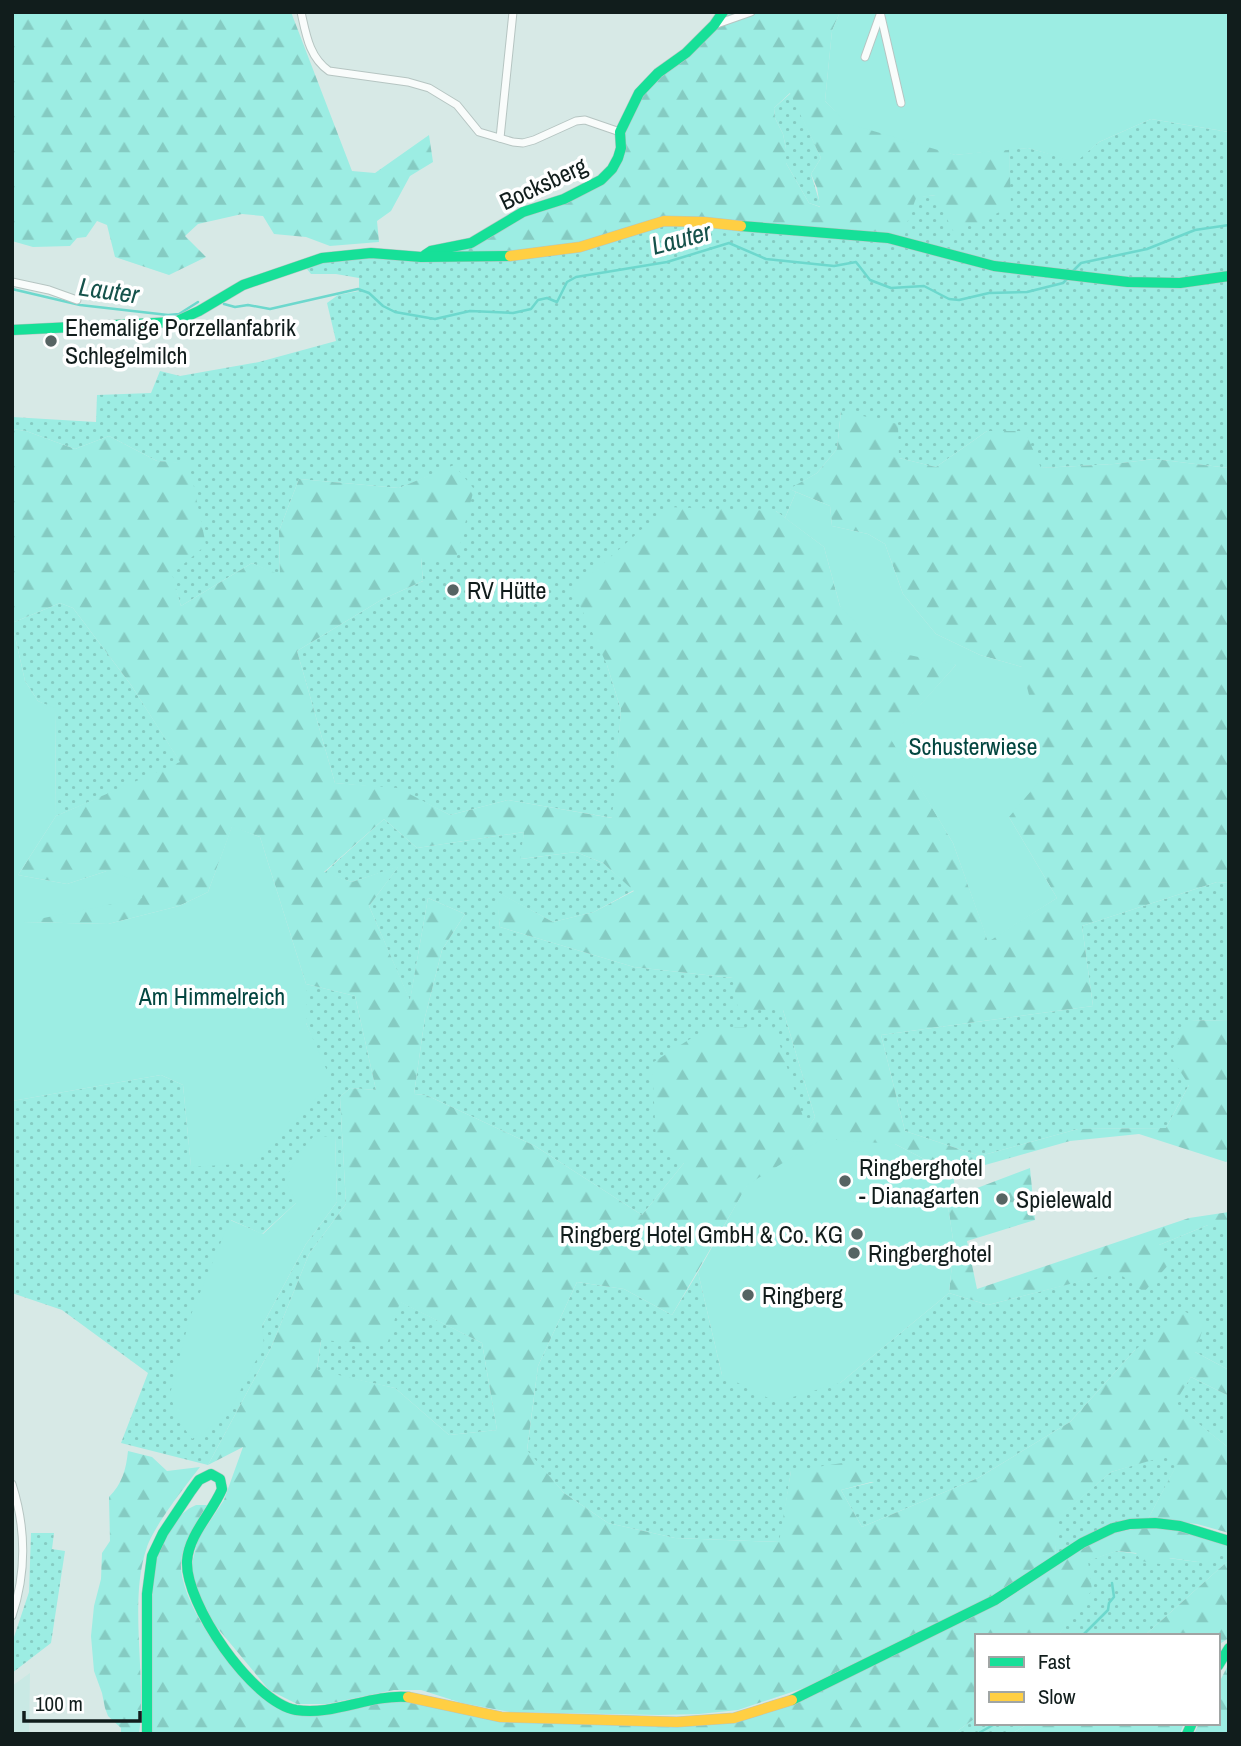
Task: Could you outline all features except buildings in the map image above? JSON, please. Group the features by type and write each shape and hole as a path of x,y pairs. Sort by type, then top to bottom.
{"street":[{"path":"301,12 314,58 329,71 408,82 429,88 457,105 479,132 523,143 576,121 585,120 620,132"},
{"path":"500,138 513,12"},
{"name":"Bocksberg","path":"421,257 431,251 471,243 509,219 564,199 601,180 618,158 621,148 620,132 639,93 658,73 686,53 723,12"},
{"path":"714,25 751,12"},
{"path":"865,57 880,13"},
{"path":"880,13 901,103"},
{"path":"12,330 176,322 243,285 312,261 360,253 421,257 520,257 580,247 664,222 704,222 888,238 994,266 1061,275 1160,283 1229,276"},
{"path":"12,282 49,290 76,300"},
{"path":"147,1734 147,1594 152,1556 163,1533 191,1491 202,1478 211,1474 220,1479 222,1489 190,1544 187,1563 193,1596 205,1618 255,1685 278,1703 303,1710 395,1696 417,1698 458,1709 506,1717 651,1721 739,1717 806,1693 994,1600 1108,1530 1141,1523 1158,1523 1191,1529 1229,1541"},
{"path":"12,1483 22,1517 24,1547 20,1590 12,1616"},
{"path":"1220,1663 1229,1647"}],"shaded area":[{"path":"30,1673 29,1734 12,1734 12,1686"}],"green space":[{"path":"12,12 291,12 352,171 375,173 429,135 433,162 410,176 391,211 377,221 379,242 330,246 306,237 274,234 263,216 242,214 198,224 185,236 206,257 169,275 115,257 107,225 97,221 86,237 77,238 70,246 33,247 12,241"},
{"path":"723,12 840,12 832,31 825,101 835,111 955,155 1009,149 1011,205 984,221 953,231 935,195 916,198 901,240 664,221 580,247 520,256 431,251 501,228 612,169 620,132 639,93","holes":["790,93 821,158 811,174 817,188 820,207 809,203 786,163 783,134 775,118 774,108"]},
{"path":"840,12 1229,12 1229,132 1151,119 1099,142 1076,162 1028,148 955,155 846,123 825,101 832,31"},
{"path":"791,93 821,158 811,174 821,207 809,203 786,163 783,134 775,118 774,108"},
{"path":"1151,119 1229,132 1229,468 1154,459 1040,468 987,431 936,467 899,458 841,411 837,449 817,473 790,489 796,492 785,518 776,511 607,665 621,710 613,818 508,800 450,815 398,789 335,783 297,651 381,600 423,581 421,558 454,466 399,488 299,479 279,531 280,576 252,563 181,606 171,574 189,464 157,461 109,436 75,449 26,431 12,429 12,417 96,422 97,395 151,393 160,371 180,376 259,362 336,341 327,303 338,295 359,291 359,278 311,274 302,263 322,258 421,257 638,228 936,195 1010,205 1009,149 1028,148 1076,161 1099,142"},
{"path":"841,411 898,424 899,458 936,467 987,431 1025,431 1041,468 1154,459 1229,468 1229,883 1217,882 1082,926 1093,1006 881,1035 905,1131 980,1156 1078,1129 1166,1128 1189,1085 1169,1054 1190,1020 1229,1021 1229,1160 1226,1162 1139,1134 1070,1141 953,1174 895,1144 747,1186 672,1315 624,1289 577,1282 538,1366 527,1450 564,1493 608,1523 675,1538 779,1542 791,1471 855,1461 875,1481 841,1490 862,1527 978,1478 1070,1422 1135,1350 1184,1311 1205,1323 1195,1352 1229,1370 1229,1396 1191,1377 1174,1404 1229,1448 1229,1533 1197,1524 1148,1519 1176,1466 1170,1455 1111,1472 1058,1518 1055,1558 998,1593 804,1688 738,1710 659,1715 510,1712 462,1703 421,1690 394,1690 327,1704 297,1704 269,1690 215,1625 193,1583 192,1563 198,1539 224,1500 243,1447 208,1465 271,1348 309,1254 346,1204 340,1097 350,1088 376,1090 355,996 306,984 260,837 232,827 208,892 179,906 108,924 19,922 107,871 67,884 18,875 56,816 180,762 131,685 73,608 60,603 12,623 12,429 26,431 75,449 109,436 157,461 189,463 206,545 172,574 181,606 252,563 280,575 279,531 299,479 399,488 454,465 474,489 456,559 421,558 423,581 381,600 297,651 335,783 398,788 450,815 508,800 612,818 621,710 607,665 573,590 667,507 776,511 824,547 840,606 956,665 891,738 953,843 988,941 1057,898 1009,817 1022,667 980,655 936,634 903,594 885,544 868,534 832,526 830,506 789,489 817,473 837,449","holes":["384,819 417,848 524,832 520,859 576,852 603,863 634,891 594,912 553,922 496,891 500,927 634,967 733,978 738,1010 783,1010 815,1117 807,1129 774,1027 709,1027 652,1063 656,1140 684,1163 642,1215 535,1146 426,1095 414,1094 425,1017 442,950 465,914 428,898 410,1000 369,906 399,866 352,882 324,872","400,1302 482,1343 497,1430 449,1435 395,1388 317,1370 321,1340 387,1345"]},
{"name":"Schusterwiese","path":"796,492 830,506 832,526 868,534 885,544 903,594 936,634 980,655 1022,667 1048,771 1009,817 1057,898 988,942 953,843 890,738 956,665 881,649 840,606 824,547 785,518"},
{"path":"60,603 73,608 131,685 181,763 56,816 55,709 38,701 25,681 12,623"},
{"name":"Am Himmelreich","path":"12,623 25,681 38,701 55,708 56,816 18,875 67,884 107,871 136,880 142,898 24,922 108,924 179,906 208,892 232,826 260,837 306,984 306,1023 332,1082 254,1163 191,1167 183,1085 161,1075 12,1101"},
{"path":"384,819 417,848 524,832 521,859 576,852 603,863 634,890 594,912 553,922 497,892 500,927 634,967 733,978 783,1010 815,1117 807,1130 684,1163 642,1215 535,1146 426,1095 414,1094 425,1017 442,950 465,914 428,898 410,1001 369,906 398,867 352,882 324,873"},
{"path":"1217,882 1229,883 1229,1021 1190,1020 1189,1085 1166,1128 1078,1129 980,1156 905,1131 881,1035 1093,1006 1082,926"},
{"path":"306,984 355,996 376,1090 350,1088 340,1097 346,1204 309,1254 271,1348 208,1465 121,1443 148,1373 62,1310 12,1293 12,1101 161,1075 183,1085 191,1166 317,1051 306,1023","holes":["335,1136 337,1202 306,1244 262,1326 231,1220 262,1234 296,1203"]},
{"path":"335,1136 337,1202 306,1244 262,1326 264,1345 227,1416 192,1439 178,1420 170,1394 190,1317 230,1220 263,1234 296,1203 285,1179 300,1152 313,1137"},
{"path":"822,1139 895,1144 953,1174 956,1196 948,1206 954,1246 949,1293 840,1383 776,1402 722,1375 698,1272 747,1185"},
{"path":"1030,1168 1035,1220 967,1241 977,1289 1189,1218 1229,1212 1229,1225 1208,1225 1159,1245 1171,1262 1144,1292 1117,1272 988,1305 949,1293 954,1246 948,1206 956,1196"},
{"path":"1208,1225 1229,1225 1229,1370 1195,1352 1135,1350 1070,1422 978,1478 862,1527 841,1490 874,1482 791,1471 780,1542 675,1538 608,1523 564,1493 527,1451 538,1366 577,1282 624,1289 672,1315 698,1272 722,1375 840,1383 949,1293 988,1305 1118,1271 1159,1245"},
{"path":"399,1301 482,1343 497,1430 449,1435 395,1388 317,1371 321,1340"},
{"path":"1191,1377 1229,1396 1229,1448 1173,1404"},
{"path":"128,1451 152,1457 167,1471 200,1467 156,1528 147,1547 142,1568 138,1615 141,1688 139,1734 121,1734 121,1728 108,1716 94,1671 91,1636 94,1606 101,1579 102,1553 110,1541 109,1497 123,1476"},
{"path":"1170,1454 1177,1465 1148,1519 1055,1558 1057,1518 1111,1472"},
{"path":"196,1505 207,1505 187,1540 181,1563 183,1582 204,1628 239,1675 259,1694 278,1708 305,1716 389,1701 419,1704 459,1713 739,1720 905,1650 1002,1602 1084,1547 1112,1533 1139,1528 1168,1528 1195,1533 1227,1544 1220,1556 1198,1562 1170,1558 1160,1564 1141,1561 1136,1553 1117,1551 1088,1561 1092,1590 1059,1634 975,1634 975,1718 953,1734 152,1734 152,1598 155,1566 160,1548 174,1522"},
{"path":"31,1533 54,1533 52,1549 65,1551 51,1643 12,1673 12,1643 29,1592"},
{"path":"1227,1544 1229,1560 1146,1634 1059,1634 1066,1624 1087,1561 1116,1551 1198,1562"},
{"path":"1229,1560 1229,1638 1220,1644 1220,1634 1146,1634"},
{"path":"1229,1663 1229,1734 1194,1734 1198,1725 1220,1725 1220,1681"},
{"path":"975,1718 975,1725 1027,1725 1011,1734 953,1734"},
{"path":"1027,1725 1183,1725 1180,1734 1011,1734"}],"waterway":[{"name":"Lauter","path":"1073,271 1081,263 1147,249 1195,230 1229,225"},
{"name":"Lauter","path":"224,304 270,309 358,289 369,293 383,306 395,312 435,319 470,311 513,313 531,309 538,300 547,298 557,302 567,282 576,277 667,262 729,243 766,259 834,266 856,262 870,280 891,288 924,286 949,299 959,300 989,293 1027,292 1063,283 1067,279"},
{"name":"Lauter","path":"12,289 80,305 168,315 179,314 198,302"},
{"path":"1084,1634 1108,1610 1114,1597 1112,1583"},
{"path":"977,1734 993,1725"}],"traffic: fast":[{"path":"425,255 431,251 471,243 523,212 564,199 601,180 618,158 621,148 620,132 639,93 658,73 686,53 723,12"},
{"path":"741,226 888,238 994,266 1128,282 1180,283 1229,276"},
{"path":"12,330 175,322 243,285 322,258 371,253 421,257 510,256"},
{"path":"147,1734 147,1594 152,1556 163,1533 191,1491 199,1480 211,1474 220,1479 222,1489 192,1542 187,1561 189,1579 209,1625 242,1671 279,1703 296,1710 324,1710 380,1699 408,1697"},
{"path":"792,1700 995,1600 1082,1543 1113,1528 1155,1523 1180,1526 1229,1541"},
{"path":"1220,1663 1229,1648"},
{"path":"1187,1734 1191,1725"}],"traffic: slow":[{"path":"510,256 580,247 664,221 741,226"},
{"path":"408,1697 501,1717 677,1722 734,1718 792,1700"}],"place":[{"name":"Ehemalige Porzellanfabrik Schlegelmilch","path":"51,341"},
{"name":"RV Hütte","path":"453,590"},
{"name":"Ringberghotel - Dianagarten","path":"845,1181"},
{"name":"Spielewald","path":"1002,1199"},
{"name":"Ringberg Hotel GmbH & Co. KG","path":"857,1234"},
{"name":"Ringberghotel","path":"854,1253"},
{"name":"Ringberg","path":"748,1295"}]}
